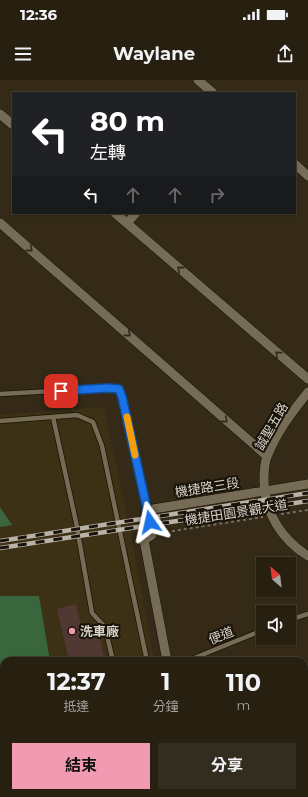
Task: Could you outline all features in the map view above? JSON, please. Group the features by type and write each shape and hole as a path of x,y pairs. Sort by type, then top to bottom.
{"street":[{"path":"198,80 212,92"},
{"path":"0,114 12,123"},
{"path":"296,165 308,176"},
{"path":"116,214 308,379"},
{"path":"127,224 135,214"},
{"path":"0,224 267,456"},
{"name":"誠聖五路","path":"308,392 279,432 267,456 264,476 264,491 271,516 280,531 289,541 308,556"},
{"name":"機捷路三段","path":"147,510 308,484"},
{"path":"147,510 152,535 144,540 166,657"}],"lane":[{"path":"0,394 107,388 119,389 147,510"},
{"path":"0,421 77,415 93,422 102,446 146,657"},
{"path":"53,417 76,522 92,613 105,627 112,657"},
{"path":"296,618 308,614"},
{"name":"便道","path":"197,657 256,633"}],"path":[{"name":"機捷田園景觀大道","path":"152,535 308,510"}],"shaded area":[{"path":"104,407 132,539 153,657 0,657 0,415"}],"green space":[{"path":"0,507 12,525 0,527"},
{"path":"0,596 39,596 49,657 0,657"}],"building":[{"name":"洗車廠","path":"76,604 83,633 98,629 104,657 68,657 57,609"}],"railway":[{"path":"0,541 308,493"},
{"path":"0,548 308,501"}],"slow traffic":[{"path":"127,417 135,455"}],"place":[{"name":"洗車廠","path":"72,631"}],"route":[{"path":"61,391 107,388 119,389 150,522"}]}
